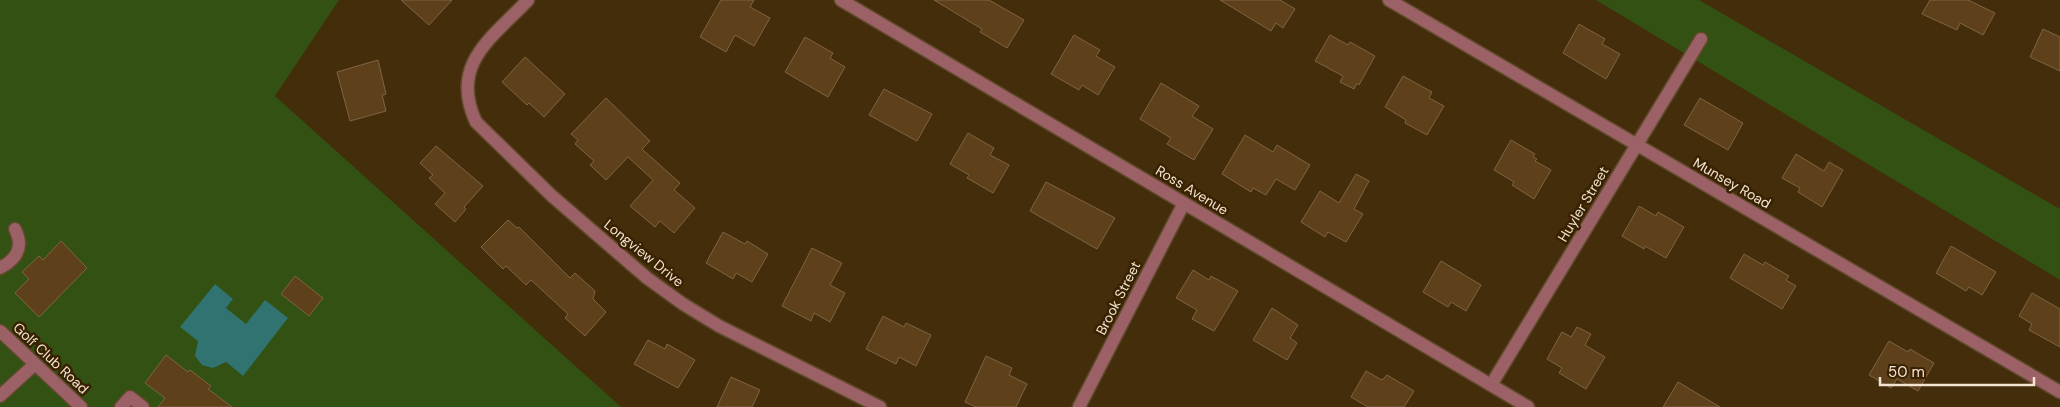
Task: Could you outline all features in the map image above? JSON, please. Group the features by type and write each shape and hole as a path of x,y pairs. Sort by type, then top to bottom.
{"street":[{"name":"Longview Drive","path":"528,0 477,54 468,73 466,90 476,122 552,196 647,278 683,304 719,326 880,407"},
{"name":"Ross Avenue","path":"841,0 1528,407"},
{"name":"Munsey Road","path":"1389,0 2060,392"},
{"name":"Huyler Street","path":"1492,385 1700,40"},
{"name":"Brook Street","path":"1079,407 1184,203"},
{"path":"0,268 8,263 20,247 20,239 15,230"},
{"name":"Golf Club Road","path":"0,331 81,407"},
{"path":"0,396 35,364"},
{"path":"121,407 130,397 143,407"}],"green space":[{"path":"0,0 339,0 275,96 621,407 0,407"},
{"path":"1596,0 1699,0 2060,209 2060,280"}],"water":[{"path":"215,284 233,299 226,308 246,324 265,300 288,318 243,376 226,362 213,368 202,365 195,356 198,341 180,327"}],"building":[{"path":"401,0 452,0 429,25"},
{"path":"721,0 754,0 750,7 770,18 754,46 735,35 726,52 700,37"},
{"path":"934,0 989,0 1024,20 1007,48 980,32 982,29"},
{"path":"1220,0 1280,0 1295,9 1283,28 1276,23 1271,31"},
{"path":"1930,0 1968,0 1995,13 1983,35 1960,23 1957,30 1922,14"},
{"path":"1579,24 1605,39 1602,44 1620,54 1606,79 1563,53"},
{"path":"2043,29 2060,37 2060,71 2030,57"},
{"path":"1074,35 1100,50 1096,56 1115,67 1098,95 1082,85 1079,90 1051,74"},
{"path":"1330,35 1348,45 1350,42 1375,56 1359,85 1357,83 1354,89 1340,82 1343,76 1315,61"},
{"path":"805,37 833,53 830,58 845,67 828,97 785,72"},
{"path":"525,57 565,94 544,117 529,103 527,105 502,82"},
{"path":"378,60 386,94 382,95 386,111 350,121 337,72"},
{"path":"1403,76 1432,92 1429,98 1444,106 1427,135 1405,123 1406,120 1385,107"},
{"path":"1161,83 1199,106 1192,116 1213,129 1194,160 1167,144 1171,138 1140,119"},
{"path":"884,89 932,114 917,141 869,115"},
{"path":"606,98 650,141 642,149 680,183 674,190 695,208 674,233 660,221 655,227 630,206 653,180 628,157 606,180 590,165 594,161 575,144 578,140 571,134"},
{"path":"1700,98 1743,123 1728,150 1684,125"},
{"path":"968,133 994,148 990,155 1009,165 993,193 967,178 969,175 950,164"},
{"path":"1245,135 1273,152 1277,145 1310,165 1295,190 1276,179 1266,195 1253,188 1251,192 1222,174"},
{"path":"1511,140 1535,154 1533,157 1537,159 1535,161 1551,170 1534,199 1512,185 1514,182 1494,170"},
{"path":"436,146 483,186 464,207 466,209 455,222 435,204 445,193 429,178 433,175 420,163"},
{"path":"1796,154 1824,171 1829,162 1843,170 1822,207 1798,192 1800,188 1782,178"},
{"path":"1356,174 1369,181 1354,209 1363,214 1346,242 1328,232 1325,237 1301,222 1320,191 1339,203"},
{"path":"1046,182 1115,218 1097,249 1030,211"},
{"path":"1639,206 1656,216 1658,212 1684,227 1666,258 1645,246 1644,249 1622,236"},
{"path":"508,220 517,228 519,227 570,278 575,273 595,291 593,299 606,312 585,336 565,318 568,314 531,280 526,285 506,266 503,269 481,247"},
{"path":"723,232 745,244 747,241 768,254 752,282 736,273 733,279 706,263"},
{"path":"61,241 87,268 39,317 15,293 29,279 22,272 39,256 43,260"},
{"path":"1951,246 1996,272 1982,295 1969,287 1966,291 1936,273"},
{"path":"812,248 842,263 830,285 845,293 830,322 814,313 811,321 782,306"},
{"path":"1744,254 1763,265 1765,262 1789,276 1786,280 1796,286 1782,309 1730,278"},
{"path":"1441,261 1481,285 1466,311 1451,302 1448,307 1423,292"},
{"path":"1193,270 1209,280 1211,276 1238,291 1214,331 1192,319 1197,310 1176,298"},
{"path":"295,276 323,298 309,316 281,294"},
{"path":"2032,293 2060,309 2060,347 2029,330 2032,324 2019,316"},
{"path":"1272,308 1298,325 1290,338 1297,343 1287,360 1253,340"},
{"path":"883,316 904,327 906,323 931,335 916,366 899,357 896,364 866,349"},
{"path":"1577,327 1591,334 1585,345 1605,357 1586,389 1559,373 1562,368 1547,359 1562,332 1571,337"},
{"path":"648,340 665,349 667,344 695,360 678,388 634,364"},
{"path":"1889,341 1908,352 1910,349 1934,363 1918,391 1897,379 1891,388 1869,375"},
{"path":"166,355 188,372 190,370 211,386 208,389 232,407 158,407 165,398 145,383"},
{"path":"986,356 1012,368 1009,375 1027,384 1016,407 976,407 965,402"},
{"path":"1366,371 1382,380 1387,375 1414,391 1404,407 1368,407 1351,397"},
{"path":"731,377 760,390 752,407 717,407"},
{"path":"1678,382 1720,407 1663,407"}]}
